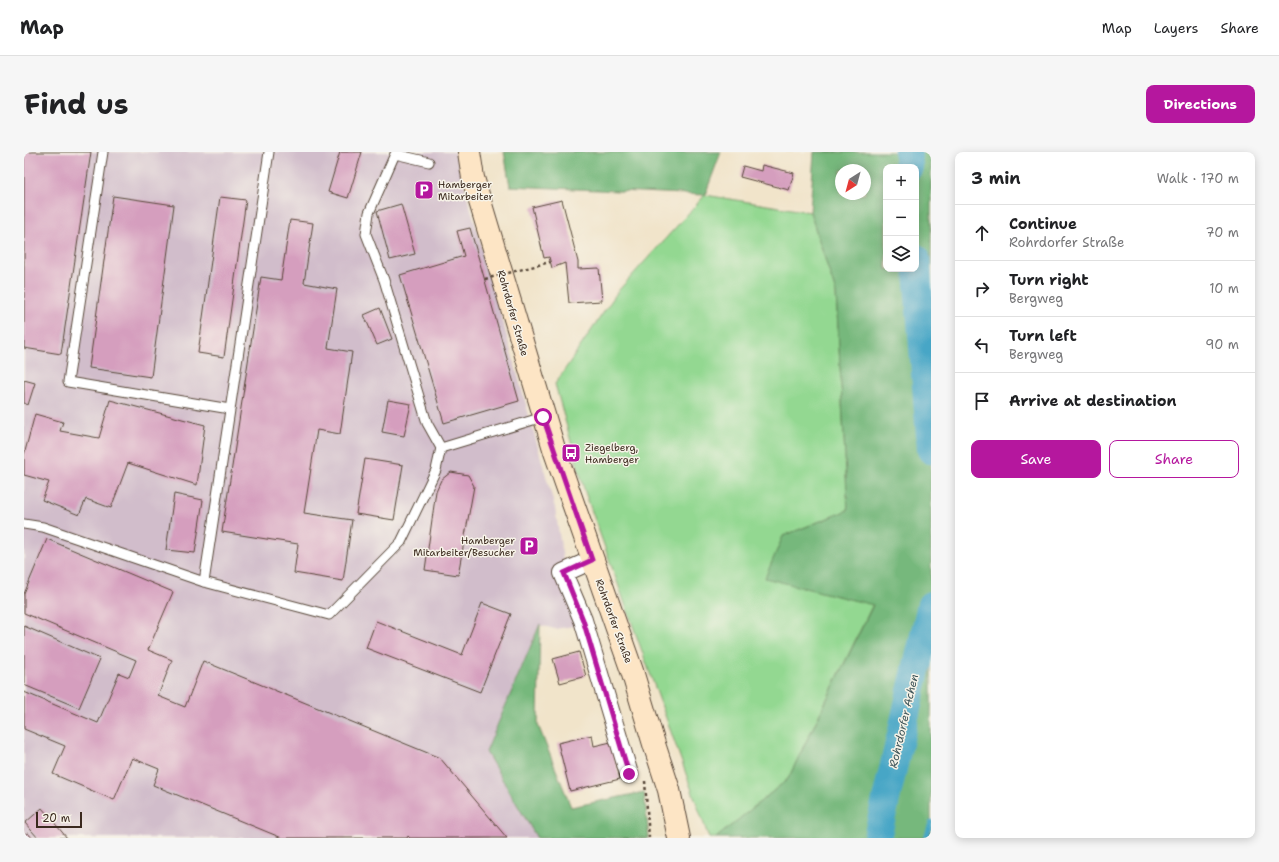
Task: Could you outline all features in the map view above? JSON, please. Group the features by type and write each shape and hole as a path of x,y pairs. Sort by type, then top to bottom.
{"main road":[{"name":"Rohrdorfer Straße","path":"469,152 473,178 543,417 632,671 669,790 679,838"}],"street":[{"path":"592,560 564,573 583,620 637,776"}],"lane":[{"path":"103,152 68,382 230,409"},
{"path":"204,582 268,152"},
{"path":"24,524 43,527 204,582 328,614 401,542 436,470 441,448 427,423 384,280 366,234 369,213 395,154 429,162"},
{"path":"441,448 543,417"}],"path":[{"path":"485,279 550,262"},
{"path":"637,776 649,838"}],"shaded area":[{"path":"24,152 455,152 555,508 564,566 580,625 555,629 539,625 486,752 537,838 24,838"}],"green space":[{"path":"504,152 721,152 705,195 510,186"},
{"path":"814,152 931,152 931,838 716,838 788,779 873,605 765,578 783,536 848,510 836,293 810,212"},
{"path":"705,195 810,212 836,293 848,510 783,536 873,604 788,779 716,838 709,838 585,492 555,384 618,291"},
{"path":"540,624 538,725 571,807 644,792 649,838 537,838 486,752"}],"building":[{"path":"24,152 91,152 61,354 24,348"},
{"path":"340,152 362,152 348,198 328,192"},
{"path":"762,165 794,173 789,190 740,177 743,166 761,171"},
{"path":"113,196 174,205 151,377 89,368"},
{"path":"220,197 246,200 224,357 198,353"},
{"path":"562,200 578,262 578,269 599,268 602,301 569,303 565,263 552,268 549,257 544,258 532,207"},
{"path":"401,204 415,254 390,260 377,211"},
{"path":"290,220 313,223 304,283 337,289 328,348 352,352 340,434 317,430 304,513 352,520 343,581 294,573 298,544 222,532 261,277 281,280"},
{"path":"470,228 519,401 444,423 400,275 464,256 457,231"},
{"path":"380,308 392,339 377,345 364,315"},
{"path":"24,380 35,383 28,405 24,403"},
{"path":"110,400 205,425 197,485 128,463 111,508 86,499 79,515 42,500 49,482 24,475 24,455 35,414 63,422 60,431 99,438"},
{"path":"388,400 411,404 404,436 382,432"},
{"path":"365,459 403,465 394,520 356,514"},
{"path":"451,472 468,475 474,486 458,575 425,570 436,491 441,480"},
{"path":"174,494 203,500 195,553 166,550"},
{"path":"47,539 173,592 148,650 172,660 158,696 185,707 203,661 440,758 507,838 410,838 408,836 407,838 282,838 153,785 159,769 132,758 114,800 53,774 65,746 24,729 24,692 98,723 119,673 129,677 136,660 24,613 24,594"},
{"path":"482,603 511,614 480,692 366,648 376,621 462,655"},
{"path":"24,626 100,659 79,708 24,685"},
{"path":"579,652 586,676 560,683 553,659"},
{"path":"592,735 594,746 611,742 620,779 570,791 558,743"},
{"path":"42,808 67,838 38,838 25,823"},
{"path":"28,833 32,838 24,838 24,835"}],"waterway":[{"name":"Rohrdorfer Achen","path":"908,152 909,164"},
{"name":"Rohrdorfer Achen","path":"917,272 931,450"},
{"name":"Rohrdorfer Achen","path":"877,838 931,605"},
{"path":"926,838 931,822"}],"place":[{"name":"Hamberger Mitarbeiter","path":"424,190"},
{"name":"Ziegelberg, Hamberger","path":"571,453"},
{"name":"Hamberger Mitarbeiter/Besucher","path":"529,546"}],"route":[{"path":"543,417 592,560 564,573 583,620 629,774"}]}
